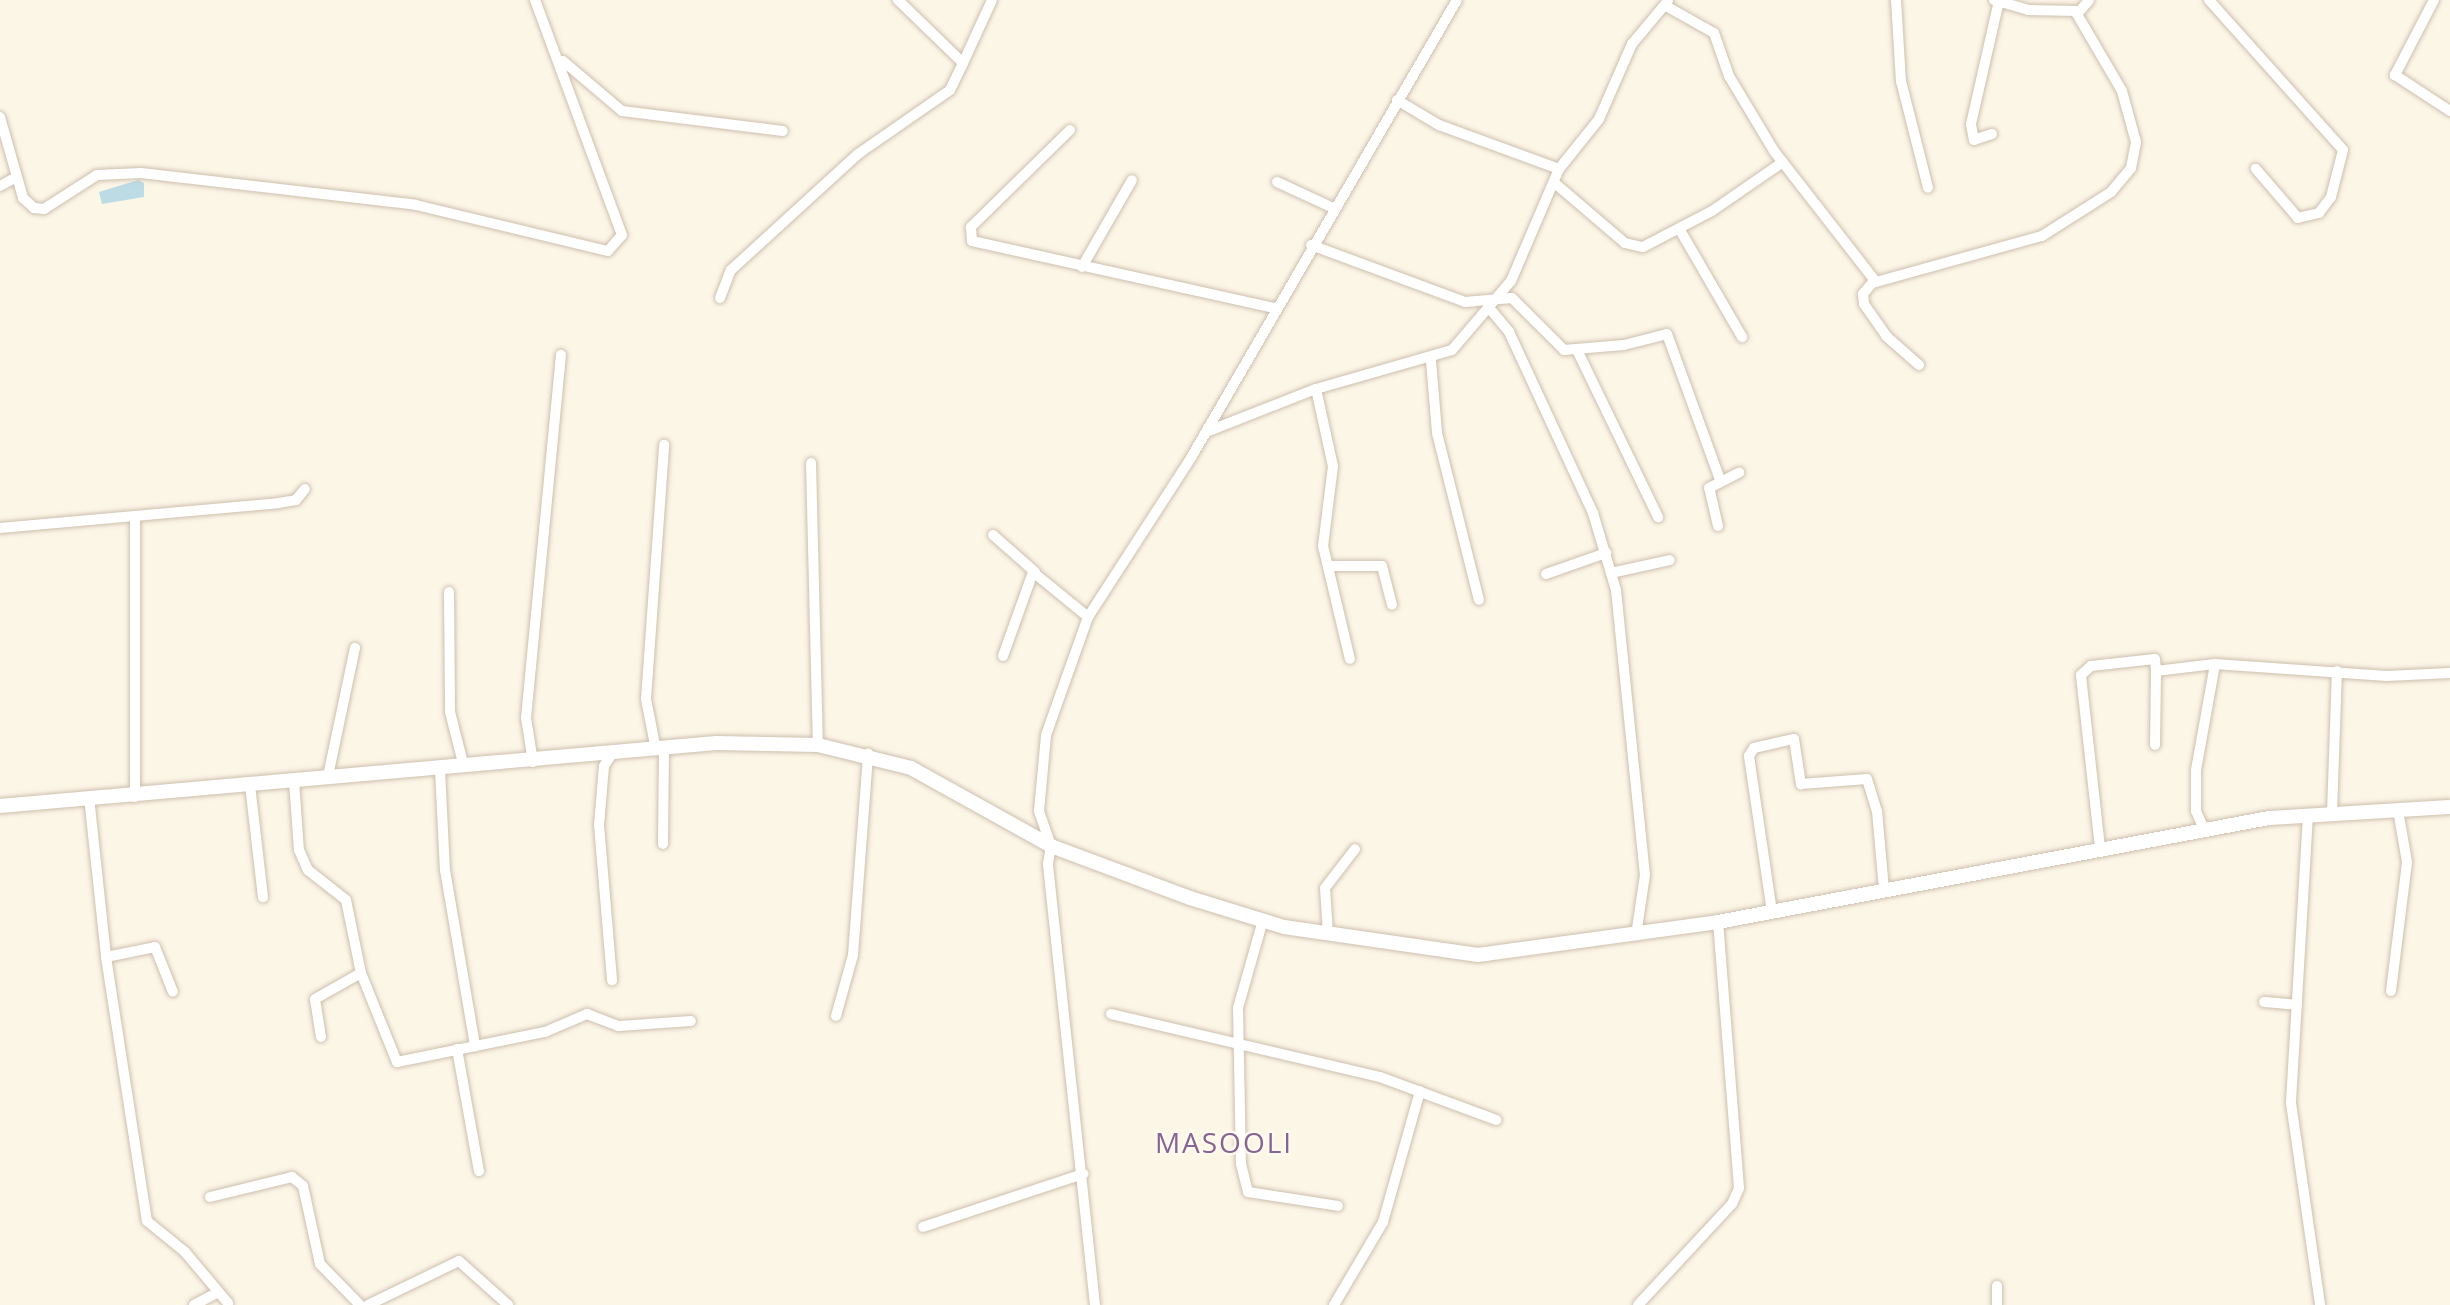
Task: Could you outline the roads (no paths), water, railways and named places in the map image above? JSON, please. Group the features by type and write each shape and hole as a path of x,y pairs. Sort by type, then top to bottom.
{"street":[{"path":"0,117 16,177 33,208 44,209 97,175 141,173 416,205 608,251 622,235 561,60 535,0"},
{"path":"898,0 963,63"},
{"path":"720,298 731,270 859,155 950,90 992,0"},
{"path":"1095,1305 1048,864 1051,846 1040,829 1040,772 1060,688 1088,617 1206,432 1331,207 1457,0"},
{"path":"1896,0 1901,81 1928,188"},
{"path":"1992,134 1974,140 1971,124 1996,1 2028,10 2077,11 2089,0"},
{"path":"2209,0 2343,150 2330,197 2319,213 2298,218 2256,169"},
{"path":"2434,0 2395,75 2450,111"},
{"path":"1206,432 1316,389 1431,361 1452,350 1502,295 1557,185 1559,169 1599,118 1632,44 1668,3 1714,33 1729,76 1783,162 1873,282"},
{"path":"1919,365 1886,336 1864,304 1863,294 1873,282 2042,236 2111,192 2131,167 2136,142 2122,91 2077,11"},
{"path":"561,60 622,111 783,131"},
{"path":"1397,100 1481,143 1559,169"},
{"path":"1070,131 969,233 977,244 1275,308"},
{"path":"1557,185 1635,247 1680,230 1783,162"},
{"path":"0,186 16,177"},
{"path":"1082,267 1132,180"},
{"path":"1277,182 1331,207"},
{"path":"1680,230 1742,337"},
{"path":"1311,245 1465,303 1502,295 1529,311 1559,348 1577,350 1667,334 1720,480"},
{"path":"1490,309 1516,346 1606,553 1611,573 1645,875 1636,936"},
{"path":"1577,350 1658,517"},
{"path":"533,762 526,718 561,355"},
{"path":"1431,361 1438,441 1479,600"},
{"path":"1316,389 1333,466 1322,538 1350,659"},
{"path":"663,844 660,750 646,699 664,446"},
{"path":"811,463 818,745"},
{"path":"1718,526 1708,494 1720,480 1739,473"},
{"path":"0,528 135,519 278,503 296,500 305,489"},
{"path":"135,519 135,797"},
{"path":"993,535 1088,617"},
{"path":"1546,574 1606,553"},
{"path":"1611,573 1670,560"},
{"path":"1329,566 1382,566 1392,605"},
{"path":"1003,656 1035,572"},
{"path":"449,592 450,712 464,767"},
{"path":"328,776 355,648"},
{"path":"2100,848 2081,675 2091,666 2155,659 2155,745"},
{"path":"2204,829 2196,811 2196,770 2215,664"},
{"path":"2156,671 2215,664 2337,671 2450,673"},
{"path":"2332,813 2337,671"},
{"path":"1772,912 1749,756 1754,748 1794,739 1801,784 1867,779 1877,811 1884,889"},
{"path":"0,806 89,797 135,797 328,776 533,762 747,741 818,745 868,754 958,789 1051,846 1263,920 1328,934 1478,955 1636,936 1718,922 2204,829 2308,815 2450,807"},
{"path":"611,754 604,766 598,825 612,980"},
{"path":"836,1016 853,955 868,754"},
{"path":"440,769 444,859 475,1046"},
{"path":"294,780 299,850 308,870 346,901 361,973 394,1060 545,1032 587,1014 619,1026 691,1021"},
{"path":"250,785 263,897"},
{"path":"89,797 106,957 147,1221 228,1303"},
{"path":"2391,991 2407,862 2398,810"},
{"path":"2308,815 2291,1103 2320,1305"},
{"path":"1328,934 1325,888 1355,849"},
{"path":"1263,920 1240,991 1236,1041 1241,1164 1248,1192 1338,1206"},
{"path":"1639,1305 1732,1204 1739,1188 1718,922"},
{"path":"106,957 156,947 173,992"},
{"path":"321,1037 315,999 361,973"},
{"path":"2264,1002 2297,1005"},
{"path":"1111,1014 1236,1041 1420,1091 1496,1120"},
{"path":"457,1049 479,1171"},
{"path":"1334,1305 1383,1222 1420,1091"},
{"path":"923,1227 1083,1174"},
{"path":"210,1197 292,1177 303,1186 320,1264 360,1305"},
{"path":"368,1305 459,1261 508,1305"},
{"path":"1997,1286 1997,1305"},
{"path":"194,1305 218,1292"}],"water":[{"path":"138,180 144,183 144,197 102,204 99,192"}],"district":[{"name":"MASOOLI","path":"1224,1142"}]}
